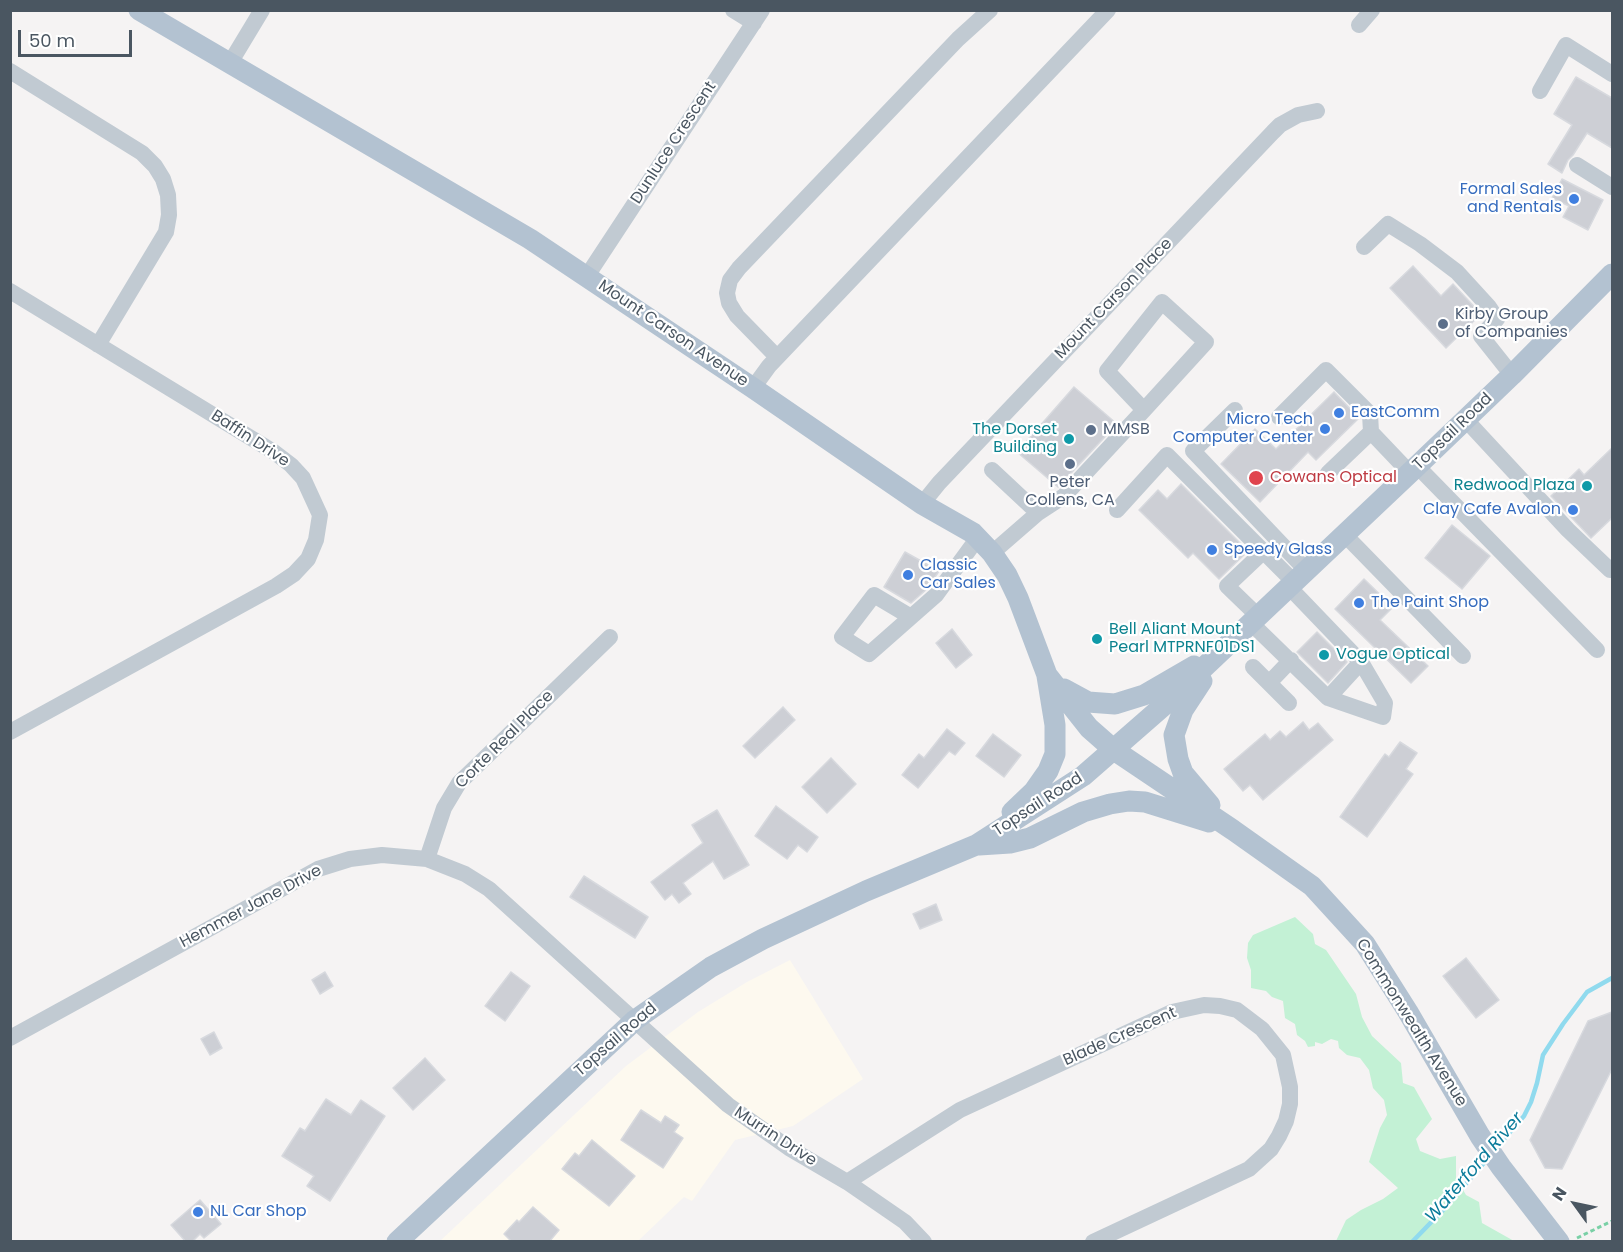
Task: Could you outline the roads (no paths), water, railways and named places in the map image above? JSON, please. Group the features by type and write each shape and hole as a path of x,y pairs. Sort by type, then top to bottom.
{"main road":[{"name":"Mount Carson Avenue","path":"139,10 495,218 587,276 922,504 973,533 1007,576 1018,598 1047,675 1089,728 1114,750"},
{"name":"Topsail Road","path":"398,1242 635,1020 711,967 764,939 866,891 976,845 1068,787 1114,750 1414,470 1612,274"},
{"path":"1047,675 1071,694 1088,702 1114,704 1144,695 1223,649"},
{"path":"1223,649 1183,710 1174,735 1183,773 1233,830"},
{"path":"976,845 1034,791 1048,771 1055,754 1056,740 1047,675"},
{"name":"Commonwealth Avenue","path":"1114,750 1312,886 1365,944 1425,1041 1479,1136 1559,1242"},
{"path":"976,845 1010,843 1030,838 1083,812 1129,801 1145,802 1233,830"}],"street":[{"path":"230,63 262,10"},
{"path":"733,10 758,17"},
{"path":"777,357 736,316 727,293 730,280 942,56 990,10"},
{"path":"753,388 777,357 1108,10"},
{"path":"1359,26 1372,10"},
{"name":"Dunluce Crescent","path":"587,276 758,17"},
{"path":"1540,91 1566,45 1612,74"},
{"path":"10,71 142,153 155,166 166,187 169,215 166,232 98,345"},
{"name":"Mount Carson Place","path":"922,504 939,483 1280,125 1298,115 1317,111"},
{"path":"1577,165 1612,187"},
{"path":"1364,247 1388,224 1420,244 1457,272 1490,307 1497,319 1481,336 1512,375"},
{"name":"Baffin Drive","path":"10,291 274,452 303,478 320,515 316,540 308,559 294,574 10,732"},
{"path":"911,617 984,546 1064,496 1144,410 1206,342 1162,302 1107,371 1144,410"},
{"path":"1279,417 1326,370 1370,414 1371,432 1414,470 1597,650"},
{"path":"1235,410 1193,451 1361,662 1385,703 1383,717 1328,698 1254,619 1227,586 1263,552"},
{"path":"1466,420 1568,530 1610,570 1612,568"},
{"path":"1328,473 1371,432"},
{"path":"1117,510 1167,455 1263,552 1296,580"},
{"path":"992,470 1038,513"},
{"path":"1344,534 1463,656"},
{"name":"Corte Real Place","path":"427,859 444,808 459,783 610,638"},
{"path":"1269,683 1291,660"},
{"path":"1328,698 1361,662"},
{"path":"1253,667 1289,703"},
{"name":"Hemmer Jane Drive","path":"10,1038 318,869 350,859 382,855 427,859 465,874 489,889 635,1020"},
{"name":"Blade Crescent","path":"847,1182 960,1110 1172,1012 1204,1005 1236,1010 1262,1029 1283,1055 1289,1079 1290,1104 1286,1121 1271,1149 1249,1169 1093,1242"},
{"name":"Murrin Drive","path":"635,1020 728,1106 905,1222 924,1242"}],"waterway":[{"name":"Waterford River","path":"1496,1148 1524,1116 1537,1083 1543,1055 1563,1024 1587,992 1612,978"},
{"name":"Waterford River","path":"1412,1242 1489,1157"}],"place":[{"name":"Formal Sales and Rentals","path":"1574,199"},
{"name":"Kirby Group of Companies","path":"1443,324"},
{"name":"EastComm","path":"1339,413"},
{"name":"Micro Tech Computer Center","path":"1325,429"},
{"name":"MMSB","path":"1091,430"},
{"name":"The Dorset Building","path":"1069,439"},
{"name":"Peter Collens, CA","path":"1070,464"},
{"name":"Cowans Optical","path":"1256,478"},
{"name":"Redwood Plaza","path":"1587,486"},
{"name":"Clay Cafe Avalon","path":"1573,510"},
{"name":"Speedy Glass","path":"1212,550"},
{"name":"Classic Car Sales","path":"908,575"},
{"name":"The Paint Shop","path":"1359,603"},
{"name":"Bell Aliant Mount Pearl MTPRNF01DS1","path":"1097,639"},
{"name":"Vogue Optical","path":"1324,655"},
{"name":"NL Car Shop","path":"198,1212"}]}
